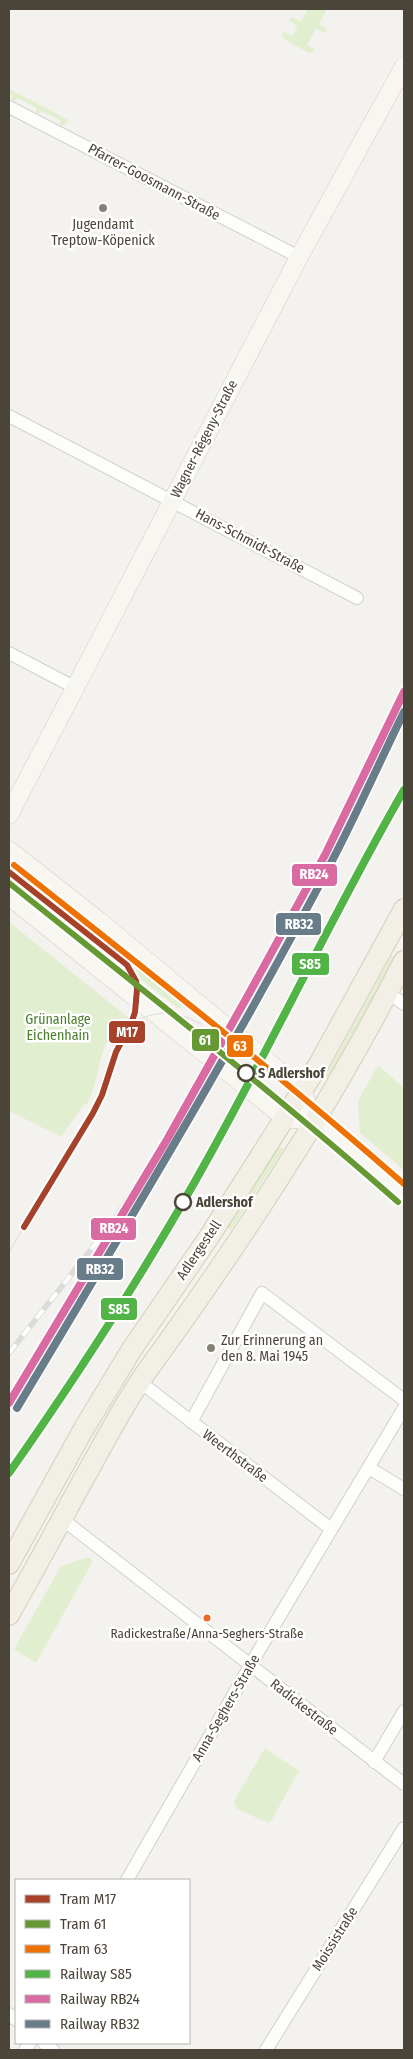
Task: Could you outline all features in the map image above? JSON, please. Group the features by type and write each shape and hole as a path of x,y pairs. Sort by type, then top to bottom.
{"main road":[{"name":"Adlergestell","path":"9,1564 132,1349 209,1237 302,1090 404,909"},
{"name":"Adlergestell","path":"9,1615 99,1451 140,1382 259,1210 298,1150 313,1121 333,1093 404,961"}],"street":[{"name":"Wagner-Régeny-Straße","path":"9,816 74,687 299,257 404,66"},
{"name":"Pfarrer-Goosmann-Straße","path":"9,107 299,257"},
{"name":"Hans-Schmidt-Straße","path":"9,416 357,598"},
{"path":"9,653 74,687"},
{"path":"9,850 99,921 302,1090 313,1121"},
{"path":"9,896 285,1118 313,1121 326,1129 404,1198"},
{"path":"388,993 404,1004"},
{"path":"191,1422 262,1293 404,1400"},
{"name":"Weerthstraße","path":"140,1382 331,1530"},
{"name":"Anna-Seghers-Straße","path":"128,1879 404,1408"},
{"path":"368,1468 404,1490"},
{"name":"Radickestraße","path":"62,1519 404,1784"},
{"path":"374,1762 404,1711"},
{"name":"Moissistraße","path":"266,2050 404,1828"}],"green space":[{"path":"308,9 327,9 319,24 327,29 325,33 316,28 307,45 316,50 309,53 282,36 284,32 292,36 298,26 289,21 292,17 301,21"},
{"path":"9,89 69,120 63,126 59,124 61,121 41,111 39,114 35,112 37,108 17,98 15,101 11,99 13,96 9,94"},
{"path":"22,871 186,1001 179,1009 128,969 131,963 101,940 97,944 20,884 23,879 19,876"},
{"name":"Grünanlage Eichenhain","path":"9,922 129,1018 118,1028 104,1048 87,1105 84,1104 61,1137 9,1111"},
{"path":"392,955 396,958 328,1080 325,1077"},
{"path":"378,1065 404,1088 404,1170 360,1133 358,1101"},
{"path":"276,1145 284,1149 231,1230 225,1226"},
{"path":"88,1557 93,1561 36,1663 14,1649 61,1566"},
{"path":"265,1748 299,1771 271,1821 268,1823 237,1809 234,1801"}],"tram line":[{"name":"63","path":"14,865 260,1062 404,1184"},
{"name":"M17","path":"9,872 127,965 136,981 137,989 135,1012 131,1024 116,1052 102,1095 24,1227"},
{"name":"61","path":"9,883 254,1080 398,1202"},
{"path":"118,1034 138,1020 158,1014 178,1015 201,1024"},
{"path":"9,1252 24,1227"}],"railway":[{"path":"9,1353 112,1223 168,1138"}],"rail line":[{"name":"RB24","path":"9,1403 168,1138 251,990 325,855 404,692"},
{"name":"RB32","path":"17,1408 179,1136 296,929 351,823 404,712"},
{"name":"S85","path":"9,1473 115,1315 165,1234 236,1106 404,790"}],"place":[{"name":"Jugendamt Treptow-Köpenick","path":"103,208"},
{"name":"S Adlershof","path":"246,1073"},
{"name":"Adlershof","path":"183,1202"},
{"name":"Zur Erinnerung an den 8. Mai 1945","path":"211,1348"},
{"name":"Radickestraße/Anna-Seghers-Straße","path":"207,1618"}]}
